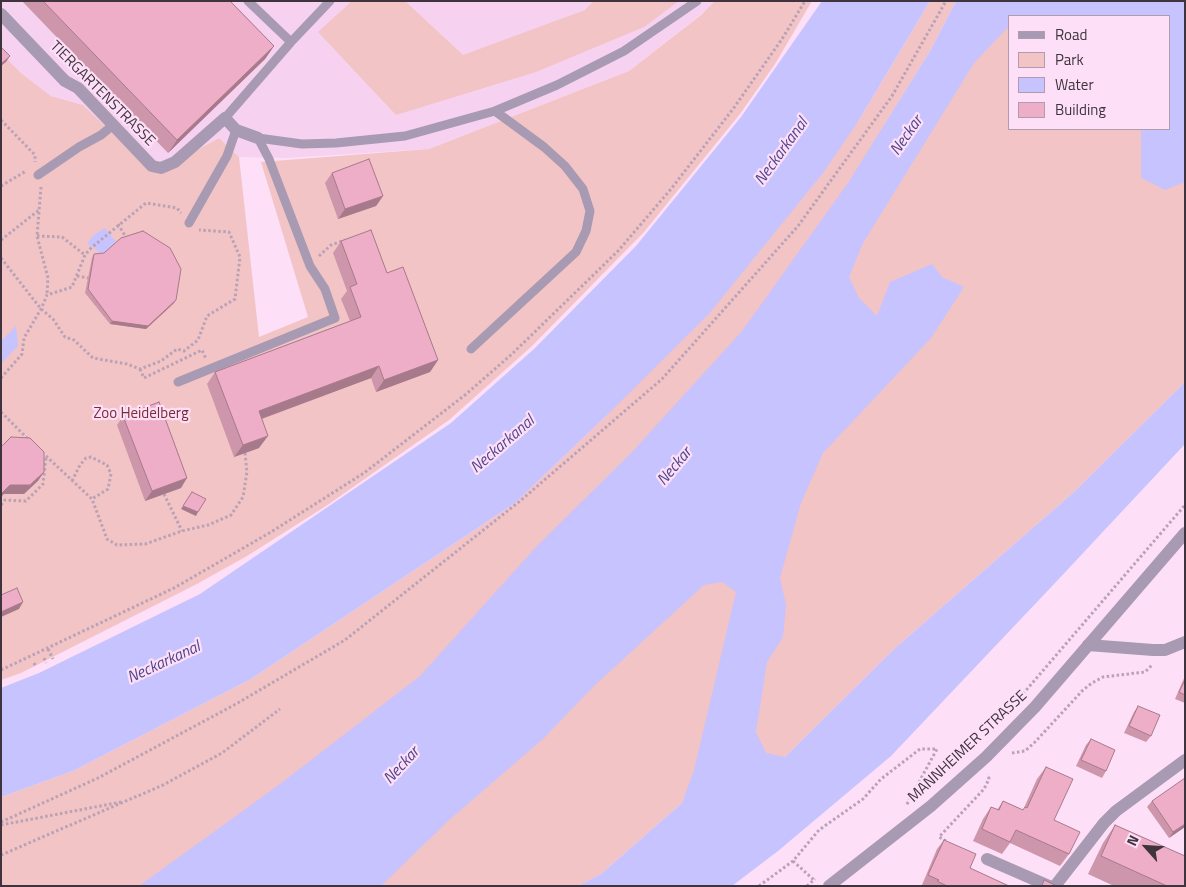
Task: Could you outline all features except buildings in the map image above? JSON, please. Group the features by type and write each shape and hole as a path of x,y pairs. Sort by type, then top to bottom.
{"street":[{"name":"TIERGARTENSTRASSE","path":"1,14 65,81 78,88 152,166 161,168 175,162 225,118"},
{"path":"225,118 236,130 258,138"},
{"name":"MANNHEIMER STRASSE","path":"829,886 931,806 986,757 1035,707 1185,533"},
{"path":"1088,645 1166,650 1185,642"},
{"path":"1055,886 1116,810 1185,760"},
{"path":"987,859 1050,886"}],"lane":[{"path":"248,1 292,42"},
{"path":"225,118 330,1"},
{"path":"258,138 302,144 336,143 405,136 495,111 557,85 624,51 697,1"},
{"path":"471,349 576,252 586,231 590,211 583,189 565,166 544,147 495,111"},
{"path":"38,175 112,126"},
{"path":"189,222 227,156 236,130"},
{"path":"178,382 335,318 325,289 310,266 269,159 258,138"}],"path":[{"path":"1,670 174,588 272,532 364,472 465,395 512,354 618,251 671,189 733,110 782,39 805,1"},
{"path":"1,823 115,769 236,704 345,640 520,501 662,379 798,226 892,96 946,1"},
{"path":"1,120 35,155 34,165 41,191 37,236 48,278 46,295 41,309 24,338 22,354 1,378"},
{"path":"1,186 34,165"},
{"path":"1,258 41,309 53,319 65,337 74,340 93,358 127,364 140,369 161,361 177,349 184,351 198,340 207,316 236,299 240,257 229,232 195,230 177,208 146,203 90,248 85,255 72,287 46,295"},
{"path":"1,240 39,210"},
{"path":"118,224 126,239"},
{"path":"37,236 62,237 85,255"},
{"path":"310,266 331,245 347,239"},
{"path":"76,276 88,278"},
{"path":"1,412 33,444"},
{"path":"39,450 92,499 107,539 116,545 145,544 182,531 208,525 231,515 243,497 248,472 245,453"},
{"path":"1,505 5,500 26,500 43,484 46,456"},
{"path":"72,481 80,464 86,458 91,457 107,465 111,474 108,488 92,499"},
{"path":"164,494 182,531"},
{"path":"1004,716 1185,505"},
{"path":"48,649 53,659"},
{"path":"947,841 939,838 984,789 989,778 986,757 1025,751 1092,683 1103,677 1145,672 1166,650"},
{"path":"44,658 46,663"},
{"path":"34,662 36,667"},
{"path":"1,855 163,785 222,754 280,710"},
{"path":"759,886 793,861 820,830 863,799 880,779 920,749 937,750 903,811 911,804"},
{"path":"1,823 126,801"},
{"path":"793,861 814,880"},
{"path":"806,886 821,874"}],"shaded area":[{"path":"1,1 718,1 629,71 429,149 286,158 239,157 219,138 175,162 148,167 83,105 51,96 21,73 1,53"}],"green space":[{"path":"352,1 405,1 463,55 585,10 594,1 679,1 644,27 536,72 396,115 318,32"},
{"name":"Zoo Heidelberg","path":"715,1 812,1 775,64 740,114 644,232 532,346 449,420 326,506 247,556 195,585 21,673 1,680 1,53 21,73 51,96 83,105 148,167 175,162 219,138 239,157 259,337 308,317 261,162 429,149 629,71 701,15"},
{"path":"930,1 956,1 930,51 875,139 962,1 1185,1 1185,382 1074,492 894,649 785,757 685,795 682,803 601,874 578,886 1,886 1,797 73,771 251,679 515,503 604,418 859,120"}],"water":[{"name":"Neckarkanal","path":"822,1 930,1 859,120 823,173 708,315 604,418 515,503 251,679 73,771 1,797 1,688 39,673 200,594 451,423 534,349 636,246 741,117"},
{"name":"Neckar","path":"956,1 1185,1 1185,182 1165,190 1141,178 1141,130 1171,130 1171,15 1008,15 1008,27 974,63 863,243 849,277 859,298 877,316 890,282 932,264 942,277 964,287 931,338 823,453 801,503 780,578 786,605 783,637 767,662 756,732 766,753 785,757 894,649 1074,492 1185,382 1185,444 1055,583 891,756 778,851 732,886 578,886 601,874 682,803 694,770 736,592 722,582 704,585 593,687 543,739 448,821 381,886 139,886 280,784 420,676 536,547 633,451 742,331 848,183 930,51"},
{"path":"105,228 117,243 103,255 87,243 95,234"},
{"path":"16,326 18,346 1,364 1,341"}]}
